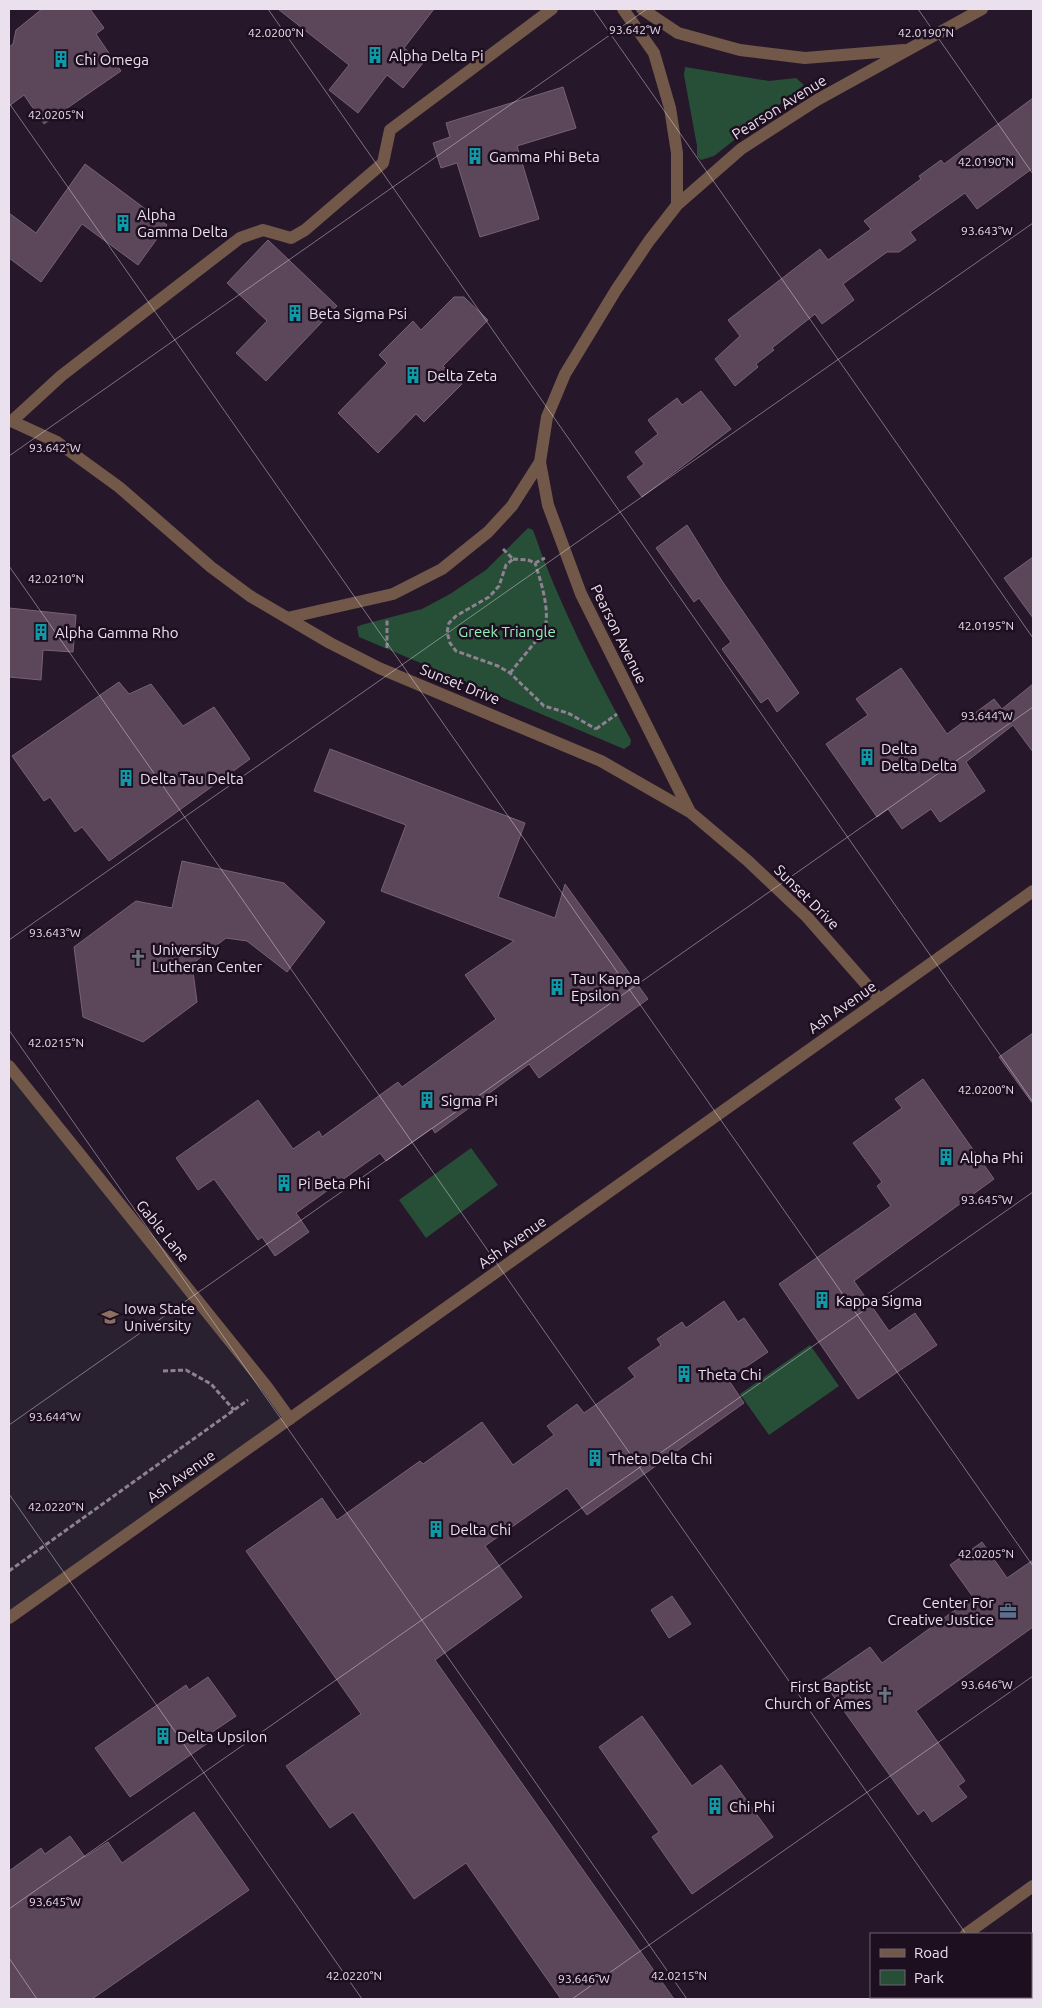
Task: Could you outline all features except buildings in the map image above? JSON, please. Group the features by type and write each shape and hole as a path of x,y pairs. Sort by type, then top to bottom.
{"street":[{"path":"10,420 61,376 240,238 263,230 290,238 305,230 383,163 390,130 552,9"},
{"path":"623,9 654,53 670,108 678,153 677,205"},
{"name":"Pearson Avenue","path":"642,9 678,33 740,50 805,58 909,50"},
{"name":"Pearson Avenue","path":"690,812 581,594 563,550 548,504 540,462 547,417 565,374 616,290 649,241 677,205 741,149 817,100 982,9"},
{"name":"Sunset Drive","path":"10,420 65,447 119,487 210,567 250,596 286,618 379,668 584,753 661,794 690,812 748,861 812,923 880,1000"},
{"name":"Pearson Avenue","path":"286,618 393,594 442,569 488,532 512,506 540,462"},
{"name":"Ash Avenue","path":"9,1618 1033,891"},
{"name":"Gable Lane","path":"9,1066 267,1387 290,1419"},
{"path":"967,1933 1033,1886"}],"path":[{"path":"488,532 513,560"},
{"path":"534,563 563,550"},
{"path":"510,673 544,631 546,624 544,602 534,563 528,560 513,560 506,565 499,586 489,597 456,616 449,623 447,632 450,643 456,651 498,666 510,673 544,706 568,713 596,729"},
{"path":"379,668 387,649 388,633 384,596"},
{"path":"584,753 596,729 617,714 637,707"},
{"path":"163,1370 186,1370 211,1384 234,1410"},
{"path":"9,1571 248,1400"}],"shaded area":[{"name":"Iowa State University","path":"9,1066 290,1419 9,1618"}],"green space":[{"path":"685,67 769,81 796,78 804,85 714,156 701,160 697,157 697,146 684,75"},
{"name":"Greek Triangle","path":"528,528 533,530 554,584 578,637 631,740 630,745 624,749 359,637 357,627 361,625 422,609 450,594 486,570"},
{"path":"471,1148 498,1185 426,1238 399,1200"},
{"path":"810,1345 839,1386 769,1435 740,1394"}],"place":[{"name":"Alpha Delta Pi","path":"375,55"},
{"name":"Chi Omega","path":"61,59"},
{"name":"Gamma Phi Beta","path":"475,156"},
{"name":"Alpha Gamma Delta","path":"123,223"},
{"name":"Beta Sigma Psi","path":"295,313"},
{"name":"Delta Zeta","path":"413,375"},
{"name":"Alpha Gamma Rho","path":"41,632"},
{"name":"Delta Delta Delta","path":"867,757"},
{"name":"Delta Tau Delta","path":"126,778"},
{"name":"University Lutheran Center","path":"138,958"},
{"name":"Tau Kappa Epsilon","path":"557,987"},
{"name":"Sigma Pi","path":"427,1100"},
{"name":"Alpha Phi","path":"946,1157"},
{"name":"Pi Beta Phi","path":"284,1183"},
{"name":"Kappa Sigma","path":"822,1300"},
{"name":"Iowa State University","path":"110,1317"},
{"name":"Theta Chi","path":"684,1374"},
{"name":"Theta Delta Chi","path":"595,1458"},
{"name":"Delta Chi","path":"436,1529"},
{"name":"Center For Creative Justice","path":"1008,1611"},
{"name":"First Baptist Church of Ames","path":"885,1695"},
{"name":"Delta Upsilon","path":"163,1736"},
{"name":"Chi Phi","path":"715,1806"}]}
